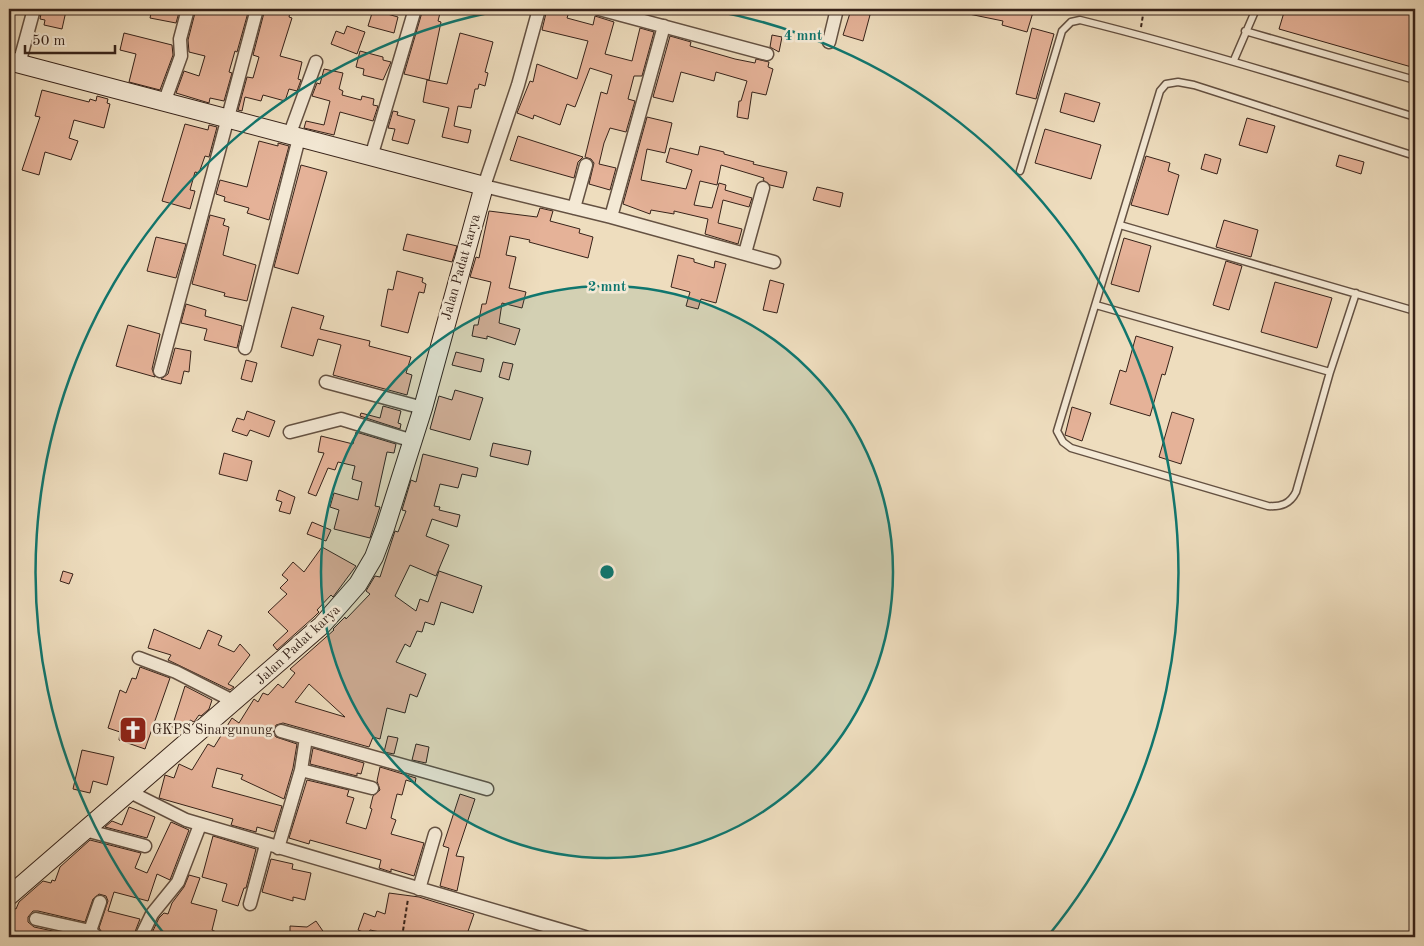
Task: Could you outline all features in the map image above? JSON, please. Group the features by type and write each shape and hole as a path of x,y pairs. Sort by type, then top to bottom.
{"main road":[{"path":"14,63 484,186"},
{"name":"Jalan Padat karya","path":"9,896 322,625 358,584 380,542 413,441 484,186"}],"street":[{"path":"14,63 34,9"},
{"path":"164,103 182,56 180,40 188,9"},
{"path":"160,371 257,9"},
{"path":"371,157 415,9"},
{"path":"539,9 518,85 484,186 611,217 774,262"},
{"path":"599,9 767,54"},
{"path":"829,42 837,9"},
{"path":"611,217 664,26"},
{"path":"245,348 294,137 316,62"},
{"path":"574,208 586,165"},
{"path":"745,253 762,188"},
{"path":"326,382 422,408"},
{"path":"290,432 342,419 413,441"},
{"path":"139,658 176,672 235,702"},
{"path":"281,731 487,789"},
{"path":"250,904 301,770 306,738"},
{"path":"301,770 372,788"},
{"path":"130,792 174,815 200,824 585,937"},
{"path":"141,937 152,914 178,882 200,824"},
{"path":"85,830 145,846"},
{"path":"415,888 435,834"},
{"path":"36,919 93,934 100,902"}],"lane":[{"path":"1234,60 1256,9"},
{"path":"1020,171 1062,31 1071,22 1080,20 1234,60 1415,117"},
{"path":"1245,31 1415,80"},
{"path":"1356,293 1330,372 1296,492 1292,500 1286,504 1268,506 1071,448 1063,442 1057,431 1162,86 1171,82 1194,85 1415,156"},
{"path":"1120,225 1415,311"},
{"path":"1096,305 1330,372"}],"path":[{"path":"1142,21 1144,9"},
{"path":"402,937 415,888"}],"building":[{"path":"42,9 66,11 62,29 44,25 45,20 40,19"},
{"path":"152,9 180,9 176,23 150,18"},
{"path":"196,9 249,9 237,52 235,51 229,72 232,73 224,101 210,98 209,103 176,93 184,71 199,76 205,56 189,52 188,40"},
{"path":"265,9 291,9 289,17 292,18 280,56 302,62 298,79 301,80 297,91 289,89 285,101 263,95 261,101 245,97 242,111 238,110 247,77 253,78 259,57 253,55"},
{"path":"423,9 441,9 438,21 441,22 429,80 404,74"},
{"path":"547,9 570,9 567,18 593,25 595,16 614,22 605,54 632,61 640,28 654,32 642,76 634,76 628,99 635,101 626,132 610,128 604,143 599,164 616,168 610,190 589,184 594,163 591,159 585,157 601,92 607,94 612,75 590,68 575,107 567,104 560,125 534,115 533,119 517,113 530,81 533,82 537,64 577,79 588,41 542,30"},
{"path":"965,9 1034,9 1027,32 1002,25 1003,21 964,13"},
{"path":"1285,9 1415,9 1415,68 1279,29"},
{"path":"373,10 398,17 394,33 368,26"},
{"path":"851,10 870,15 863,41 843,35"},
{"path":"347,26 365,32 357,54 331,44 336,31 344,34"},
{"path":"1032,28 1054,34 1036,99 1016,94"},
{"path":"124,33 172,45 173,55 160,90 129,82 136,54 120,50"},
{"path":"460,33 493,42 485,72 488,73 485,86 479,84 478,89 475,89 471,108 458,106 454,126 471,130 468,143 442,137 449,108 423,102 427,80 447,84"},
{"path":"772,35 782,37 779,52 770,47"},
{"path":"670,36 691,42 690,46 735,59 755,63 756,59 769,62 768,67 773,69 766,95 752,92 748,119 737,117 739,101 741,101 747,81 716,72 714,81 681,72 673,102 653,97"},
{"path":"360,51 383,57 383,60 391,62 383,80 363,75 364,69 356,67"},
{"path":"324,69 343,73 339,89 343,91 342,95 361,100 362,96 374,99 373,105 378,106 373,121 340,112 334,135 304,128 306,121 324,125 330,101 312,96 317,83 320,84"},
{"path":"42,90 89,102 90,99 96,101 97,96 108,99 107,103 110,104 104,128 74,120 69,138 78,141 71,160 45,152 39,175 22,170 40,117 35,116"},
{"path":"1065,93 1100,103 1094,122 1060,112"},
{"path":"393,111 398,112 397,115 415,120 408,144 392,140 395,129 388,128"},
{"path":"647,117 672,123 665,153 647,149 641,180 686,189 692,170 666,162 670,148 698,155 700,146 754,162 753,164 787,172 783,188 770,185 763,180 764,178 721,165 717,185 700,181 694,205 712,208 719,183 726,185 725,190 752,198 749,207 723,200 718,223 742,229 738,244 705,234 708,219 674,211 674,214 651,210 650,214 623,204"},
{"path":"1247,118 1275,126 1267,153 1239,145"},
{"path":"185,124 208,130 209,125 217,127 209,157 205,156 199,173 195,172 190,190 195,191 190,209 162,201"},
{"path":"1045,129 1101,145 1091,179 1035,163"},
{"path":"518,136 583,157 578,162 574,178 510,160"},
{"path":"259,141 278,146 278,143 289,146 269,220 247,213 249,208 224,201 225,197 216,194 220,180 247,187"},
{"path":"1205,154 1221,159 1217,174 1201,169"},
{"path":"1339,155 1364,162 1361,174 1336,166"},
{"path":"1146,156 1170,163 1168,171 1179,175 1168,215 1131,205"},
{"path":"301,165 327,172 298,274 274,267"},
{"path":"817,187 843,193 840,207 813,200"},
{"path":"540,208 553,211 550,221 580,229 579,233 593,237 588,258 529,242 530,240 510,236 506,255 516,257 509,288 526,292 522,308 502,303 499,323 520,329 515,345 487,336 487,339 472,336 474,325 478,325 482,304 486,304 491,282 470,277 476,257 479,258 489,211 537,217"},
{"path":"210,215 225,219 223,225 229,227 223,255 256,265 247,301 224,296 225,293 192,284"},
{"path":"1224,220 1258,230 1251,257 1216,247"},
{"path":"407,234 457,246 452,262 403,250"},
{"path":"156,237 186,244 176,278 147,271"},
{"path":"1124,238 1151,246 1139,292 1111,284"},
{"path":"678,255 694,259 694,262 714,268 715,261 726,264 716,303 701,299 698,309 686,306 690,292 671,287"},
{"path":"1226,261 1242,266 1229,310 1213,305"},
{"path":"397,271 423,278 422,282 426,284 424,293 419,292 408,333 381,326 388,289 393,290"},
{"path":"770,280 784,284 777,313 763,310"},
{"path":"1275,282 1332,298 1317,348 1261,332"},
{"path":"186,304 206,310 205,316 242,326 237,348 204,340 207,329 181,323"},
{"path":"292,307 324,316 320,329 370,341 369,346 411,357 406,373 412,375 407,395 333,375 341,345 318,339 313,356 281,347"},
{"path":"128,325 160,334 152,369 155,377 116,366"},
{"path":"1136,336 1173,347 1165,375 1162,374 1150,416 1110,404 1120,370 1126,372"},
{"path":"175,348 191,351 189,372 184,371 181,384 161,379 168,374"},
{"path":"456,352 484,359 481,372 452,365"},
{"path":"246,360 257,363 252,382 241,379"},
{"path":"503,362 513,364 509,380 499,377"},
{"path":"455,390 483,398 470,440 430,429 439,396 452,400"},
{"path":"383,406 401,411 398,423 401,424 400,429 360,416 361,413 380,418"},
{"path":"1072,407 1091,413 1082,441 1065,435"},
{"path":"247,411 275,421 269,437 250,430 247,436 232,431 237,418 244,420"},
{"path":"1172,412 1194,419 1181,464 1159,457"},
{"path":"356,432 396,444 394,453 387,452 375,506 380,507 370,538 334,529 339,510 330,507 334,493 358,500 362,482 352,479 355,466 338,462 335,470 328,468 316,496 308,493 324,453 318,452 321,436 353,444"},
{"path":"493,443 531,451 528,465 490,456"},
{"path":"224,453 252,461 247,481 219,474"},
{"path":"423,454 478,468 476,477 462,474 458,488 440,484 434,506 440,507 439,510 460,515 457,527 432,519 426,536 449,545 436,576 410,565 395,596 416,611 420,599 428,602 439,571 482,586 473,613 441,602 434,625 425,622 422,632 417,631 410,647 405,644 396,662 426,674 417,697 410,694 405,713 387,708 380,739 373,737 369,747 283,723 276,725 273,733 276,737 297,744 293,768 284,799 241,779 243,775 217,768 212,787 282,806 274,832 257,827 256,832 231,825 233,819 159,798 165,775 174,778 179,764 192,770 208,744 214,747 232,718 239,723 254,699 258,702 263,693 268,695 278,684 283,688 295,673 290,669 334,630 345,617 346,619 370,594 366,591 375,576 380,577 395,531 398,532 406,511 402,510 411,480 416,482","holes":["309,684 345,717 295,702"]},
{"path":"279,490 295,497 290,514 279,511 282,502 276,500"},
{"path":"312,522 331,530 326,541 307,534"},
{"path":"322,547 356,566 333,597 331,595 317,610 319,612 277,650 273,645 288,631 268,612 287,594 280,588 288,580 282,575 293,562 304,572"},
{"path":"63,571 73,574 69,584 60,581"},
{"path":"154,629 200,649 208,630 222,636 218,645 234,652 240,644 250,655 228,684 234,687 230,690 168,660 171,655 148,648"},
{"path":"140,667 170,678 145,749 119,740 120,732 108,728 120,690 126,693 132,678 136,679"},
{"path":"185,686 212,700 209,709 201,716 199,715 194,722 190,720 188,727 183,731 172,727"},
{"path":"388,736 398,738 394,754 384,752"},
{"path":"416,744 429,747 426,763 412,760"},
{"path":"313,748 364,763 361,774 357,773 357,776 310,764"},
{"path":"82,750 114,757 107,785 93,781 90,793 73,789"},
{"path":"380,767 416,778 415,783 406,780 402,795 397,794 391,818 396,820 391,834 424,843 414,876 391,869 391,872 379,868 381,860 310,840 309,844 289,838 307,780 349,790 347,796 354,798 346,823 366,829 372,809 370,808 373,796 380,790 377,781"},
{"path":"460,794 475,799 456,856 464,857 457,891 440,886 449,848 443,846"},
{"path":"129,807 155,817 147,838 105,827 112,821 122,825"},
{"path":"171,822 189,830 170,880 157,874 148,901 114,892 108,911 140,919 133,937 105,937 99,928 108,901 106,896 99,894 93,899 85,922 38,911 33,911 28,917 28,922 34,927 81,937 9,937 9,906 16,909 19,902 43,881 51,883 52,880 55,881 60,867 90,840 141,853 135,868 147,873"},
{"path":"213,836 256,849 246,888 244,888 238,906 222,901 227,884 202,877"},
{"path":"271,859 293,864 292,869 311,873 305,900 293,897 293,901 262,892"},
{"path":"189,875 200,878 191,903 217,910 212,930 227,937 150,937 159,918 164,913 168,914 172,903 184,887"},
{"path":"389,893 419,897 474,914 466,937 405,937 370,930 368,934 358,930 364,913 375,917 377,911 385,914"},
{"path":"316,921 327,937 290,937 290,926 307,927"}],"place":[{"name":"GKPS Sinargunung","path":"133,730"}]}
